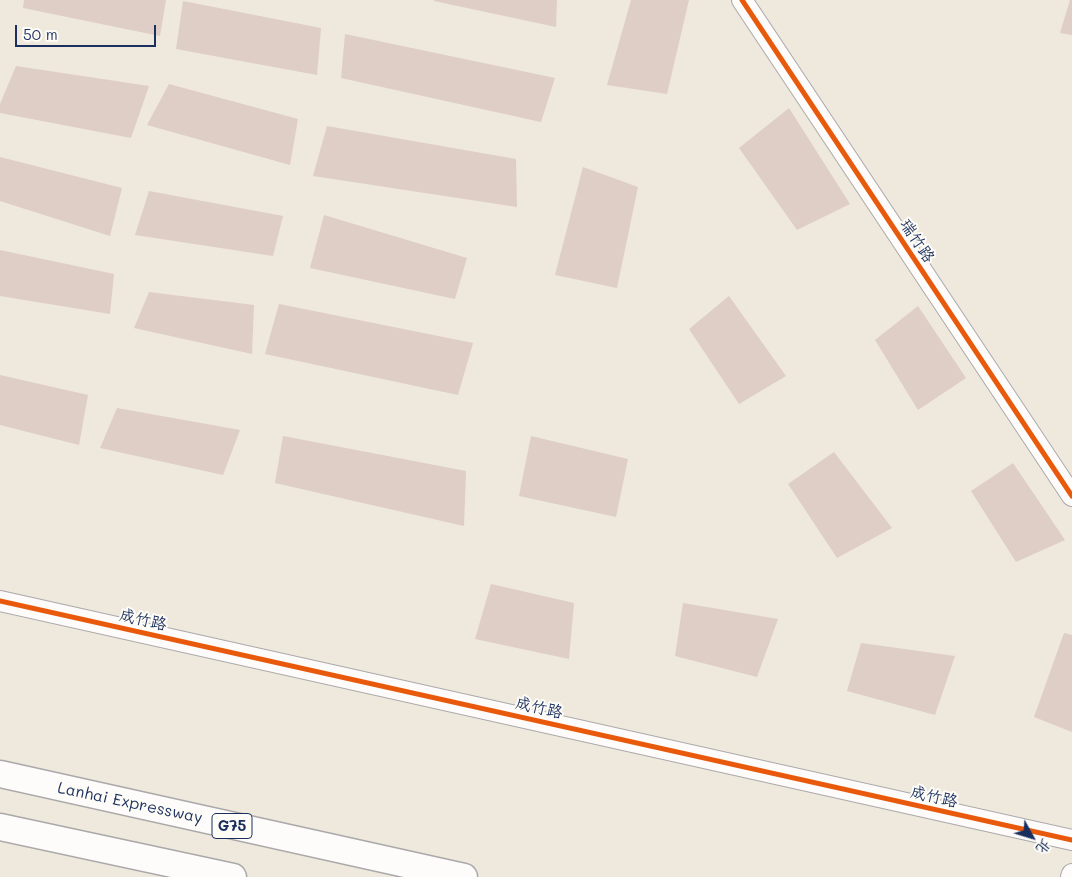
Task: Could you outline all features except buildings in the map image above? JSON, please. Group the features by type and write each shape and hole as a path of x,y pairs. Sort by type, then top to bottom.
{"highway":[{"name":"Lanhai Expressway","path":"0,774 464,877"},
{"path":"0,827 233,877"}],"street":[{"name":"瑞竹路","path":"742,0 1072,496"},
{"name":"成竹路","path":"0,601 1072,840"}],"cycle path":[{"path":"742,0 1072,496"},
{"path":"0,601 1072,840"}]}
